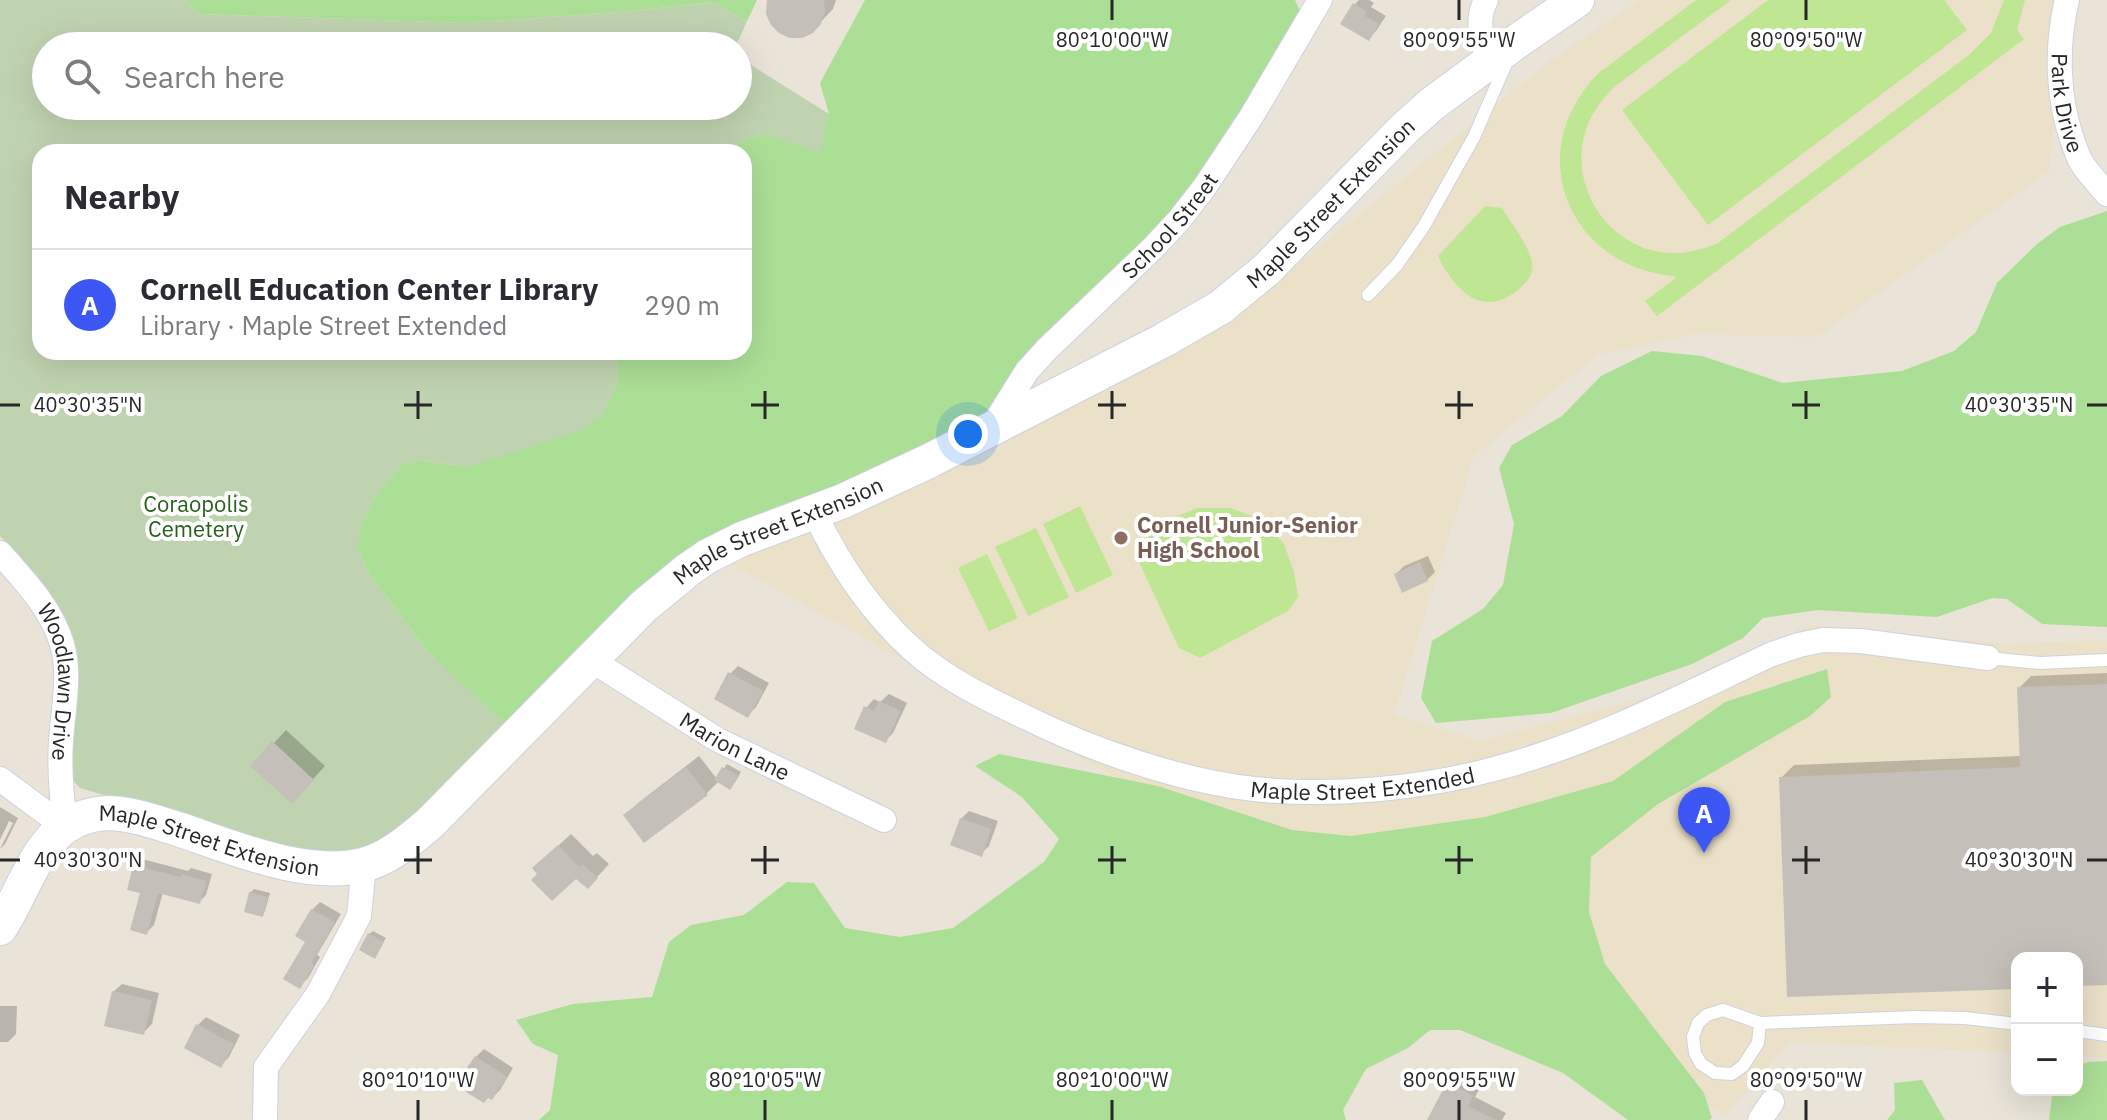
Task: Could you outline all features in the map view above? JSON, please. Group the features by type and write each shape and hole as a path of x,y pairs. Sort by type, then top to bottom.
{"street":[{"name":"School Street","path":"991,429 1027,371 1152,249 1204,188 1243,130 1320,0"},
{"path":"1486,0 1479,20 1480,36 1502,52"},
{"name":"Maple Street Extension","path":"0,928 52,838 76,820 90,815 106,813 147,819 278,861 322,867 364,865 397,849 430,823 655,596 708,556 742,539 878,485 1164,340 1221,307 1266,270 1405,128 1457,84 1577,0"},
{"name":"Park Drive","path":"2067,0 2061,23 2063,102 2081,163 2107,194"},
{"name":"Maple Street Extended","path":"814,512 829,543 855,583 911,648 942,673 1061,735 1174,772 1253,789 1308,792 1358,790 1415,784 1493,770 1615,726 1772,654 1823,640 1861,641 1988,658"},
{"name":"Woodlawn Drive","path":"0,553 48,613 62,644 66,670 60,775 65,827"},
{"name":"Marion Lane","path":"591,660 718,740 884,820"},
{"path":"0,779 65,827"},
{"path":"265,1120 266,1067 318,994 359,916 364,865"}],"lane":[{"path":"1368,295 1397,265 1424,226 1474,137 1502,52"},
{"path":"1988,658 2040,663 2107,660"},
{"path":"1760,1023 1758,1043 1743,1066 1732,1074 1715,1073 1701,1064 1695,1053 1693,1037 1698,1023 1707,1015 1723,1010 1760,1023 1927,1017 2011,1023"},
{"path":"2083,1032 2107,1035"}],"shaded area":[{"name":"Cornell Junior-Senior High School","path":"1639,0 2065,0 2049,171 1817,337 1695,334 1597,355 1474,456 1394,715 1480,741 1653,696 1810,625 2005,644 2107,640 2107,1058 2083,1056 2083,952 2011,952 2011,1053 1790,1042 1725,1115 729,563 855,512 1209,335 1552,60"}],"green space":[{"name":"Coraopolis Cemetery","path":"0,0 185,0 200,14 467,23 713,2 747,21 742,32 32,32 32,120 752,120 752,66 829,114 821,153 762,134 738,144 32,144 32,360 616,360 618,383 605,412 583,430 467,467 419,460 403,465 375,497 359,530 359,552 371,576 428,652 508,725 394,836 356,851 297,848 248,837 80,788 72,775 56,603 0,536"},
{"path":"185,0 757,0 747,21 713,2 467,23 200,14"},
{"path":"865,0 1295,0 1306,25 1251,117 991,429 742,539 517,735 428,652 371,576 359,552 359,530 375,497 402,465 419,460 467,467 618,383 616,360 752,360 752,144 738,144 829,114 820,83"},
{"path":"1696,0 1731,0 1614,87 1591,117 1582,144 1582,167 1587,189 1610,226 1627,240 1647,249 1670,253 1695,251 1718,243 1969,55 1991,33 2004,0 2025,0 2017,30 2024,39 1657,316 1645,301 1676,278 1637,268 1606,251 1582,227 1567,199 1560,168 1563,135 1576,102 1600,72"},
{"path":"1768,0 1944,0 1967,30 1708,225 1622,110"},
{"path":"1485,206 1502,208 1524,243 1532,263 1531,274 1522,286 1506,298 1493,302 1471,297 1461,290 1438,256"},
{"path":"2107,211 2107,627 2042,624 2007,599 1992,598 1937,617 1818,610 1763,618 1743,638 1692,664 1551,713 1436,723 1421,698 1432,641 1483,609 1503,585 1514,524 1499,468 1512,445 1562,416 1601,376 1652,351 1702,356 1783,383 1902,371 1954,351 1976,332 1997,283 2037,244 2060,227"},
{"path":"1080,506 1113,575 1076,593 1043,524"},
{"path":"1198,508 1231,508 1262,520 1284,544 1294,572 1298,597 1288,611 1200,658 1179,648 1140,564 1142,543 1164,521"},
{"path":"1036,528 1069,597 1028,616 995,547"},
{"path":"987,554 1018,618 989,631 958,568"},
{"path":"1827,669 1831,697 1810,716 1658,804 1591,857 1589,912 1605,964 1704,1093 1710,1120 1628,1120 1563,1073 1460,1030 1430,1030 1408,1048 1366,1069 1343,1110 1346,1120 539,1120 550,1110 558,1055 533,1044 516,1020 573,1004 652,997 669,942 691,925 744,915 787,882 814,883 845,928 900,937 953,928 1044,862 1059,839 1022,797 975,766 999,754 1158,786 1292,830 1351,836 1485,817 1613,781 1725,702"},
{"path":"2107,1061 2107,1120 2049,1120 2052,1096 2083,1096 2083,1064"},
{"path":"1922,1080 1945,1120 1887,1120 1895,1110 1894,1083"}],"building":[{"path":"767,0 824,0 825,12 821,24 813,33 802,38 789,38 771,25 766,14"},
{"path":"1353,3 1367,12 1365,16 1379,24 1369,41 1340,24"},
{"path":"1420,562 1428,581 1402,593 1394,574"},
{"path":"728,672 763,691 748,718 714,699"},
{"path":"2107,684 2107,985 2083,986 2083,952 2011,952 2011,989 1787,997 1779,777 2020,767 2017,687"},
{"path":"879,701 901,711 886,743 854,729 864,706 874,711"},
{"path":"272,741 314,780 292,804 250,766"},
{"path":"686,767 708,795 644,843 623,815"},
{"path":"722,767 739,776 730,790 714,780"},
{"path":"960,818 991,829 982,857 950,845"},
{"path":"558,845 579,867 583,864 598,878 588,889 576,879 552,901 531,880 537,874 532,868"},
{"path":"133,865 206,881 200,904 158,893 147,935 130,930 140,893 127,890"},
{"path":"249,892 268,897 263,917 244,912"},
{"path":"311,909 335,922 300,989 283,979 305,942 295,936"},
{"path":"368,933 384,942 375,959 359,950"},
{"path":"112,991 152,1000 144,1035 104,1026"},
{"path":"196,1024 234,1044 221,1068 184,1048"},
{"path":"475,1056 507,1077 492,1100 488,1098 484,1103 466,1092 474,1079 464,1072"},
{"path":"1447,1082 1473,1096 1468,1106 1496,1120 1427,1120"}],"place":[{"name":"Cornell Junior-Senior High School","path":"1121,538"},
{"name":"Cornell Education Center Library","path":"1704,853"}]}
